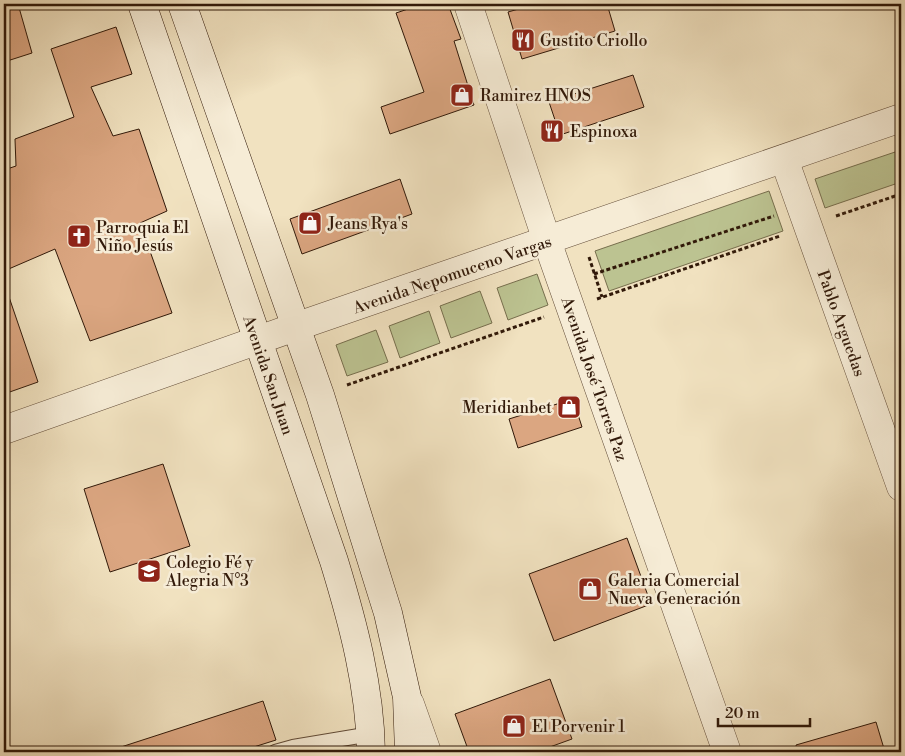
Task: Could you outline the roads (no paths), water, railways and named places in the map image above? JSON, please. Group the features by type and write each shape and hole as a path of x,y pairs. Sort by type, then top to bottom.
{"street":[{"name":"Avenida San Juan","path":"142,4 342,586 365,689 371,743"},
{"path":"182,4 295,328 320,394 388,613 408,697 427,752"},
{"name":"Avenida José Torres Paz","path":"470,4 546,241 727,752"},
{"name":"Avenida Nepomuceno Vargas","path":"4,430 901,118"},
{"name":"Pablo Arguedas","path":"784,159 901,488"},
{"path":"408,697 409,752"}],"lane":[{"path":"275,752 293,747 371,743"}],"place":[{"name":"Gustito Criollo","path":"523,40"},
{"name":"Ramirez HNOS","path":"462,95"},
{"name":"Espinoxa","path":"552,131"},
{"name":"Jeans Rya's","path":"310,223"},
{"name":"Parroquia El Niño Jesús","path":"79,236"},
{"name":"Meridianbet","path":"569,407"},
{"name":"Colegio Fé y Alegria N°3","path":"149,571"},
{"name":"Galeria Comercial Nueva Generación","path":"590,589"},
{"name":"El Porvenir 1","path":"514,726"}]}
